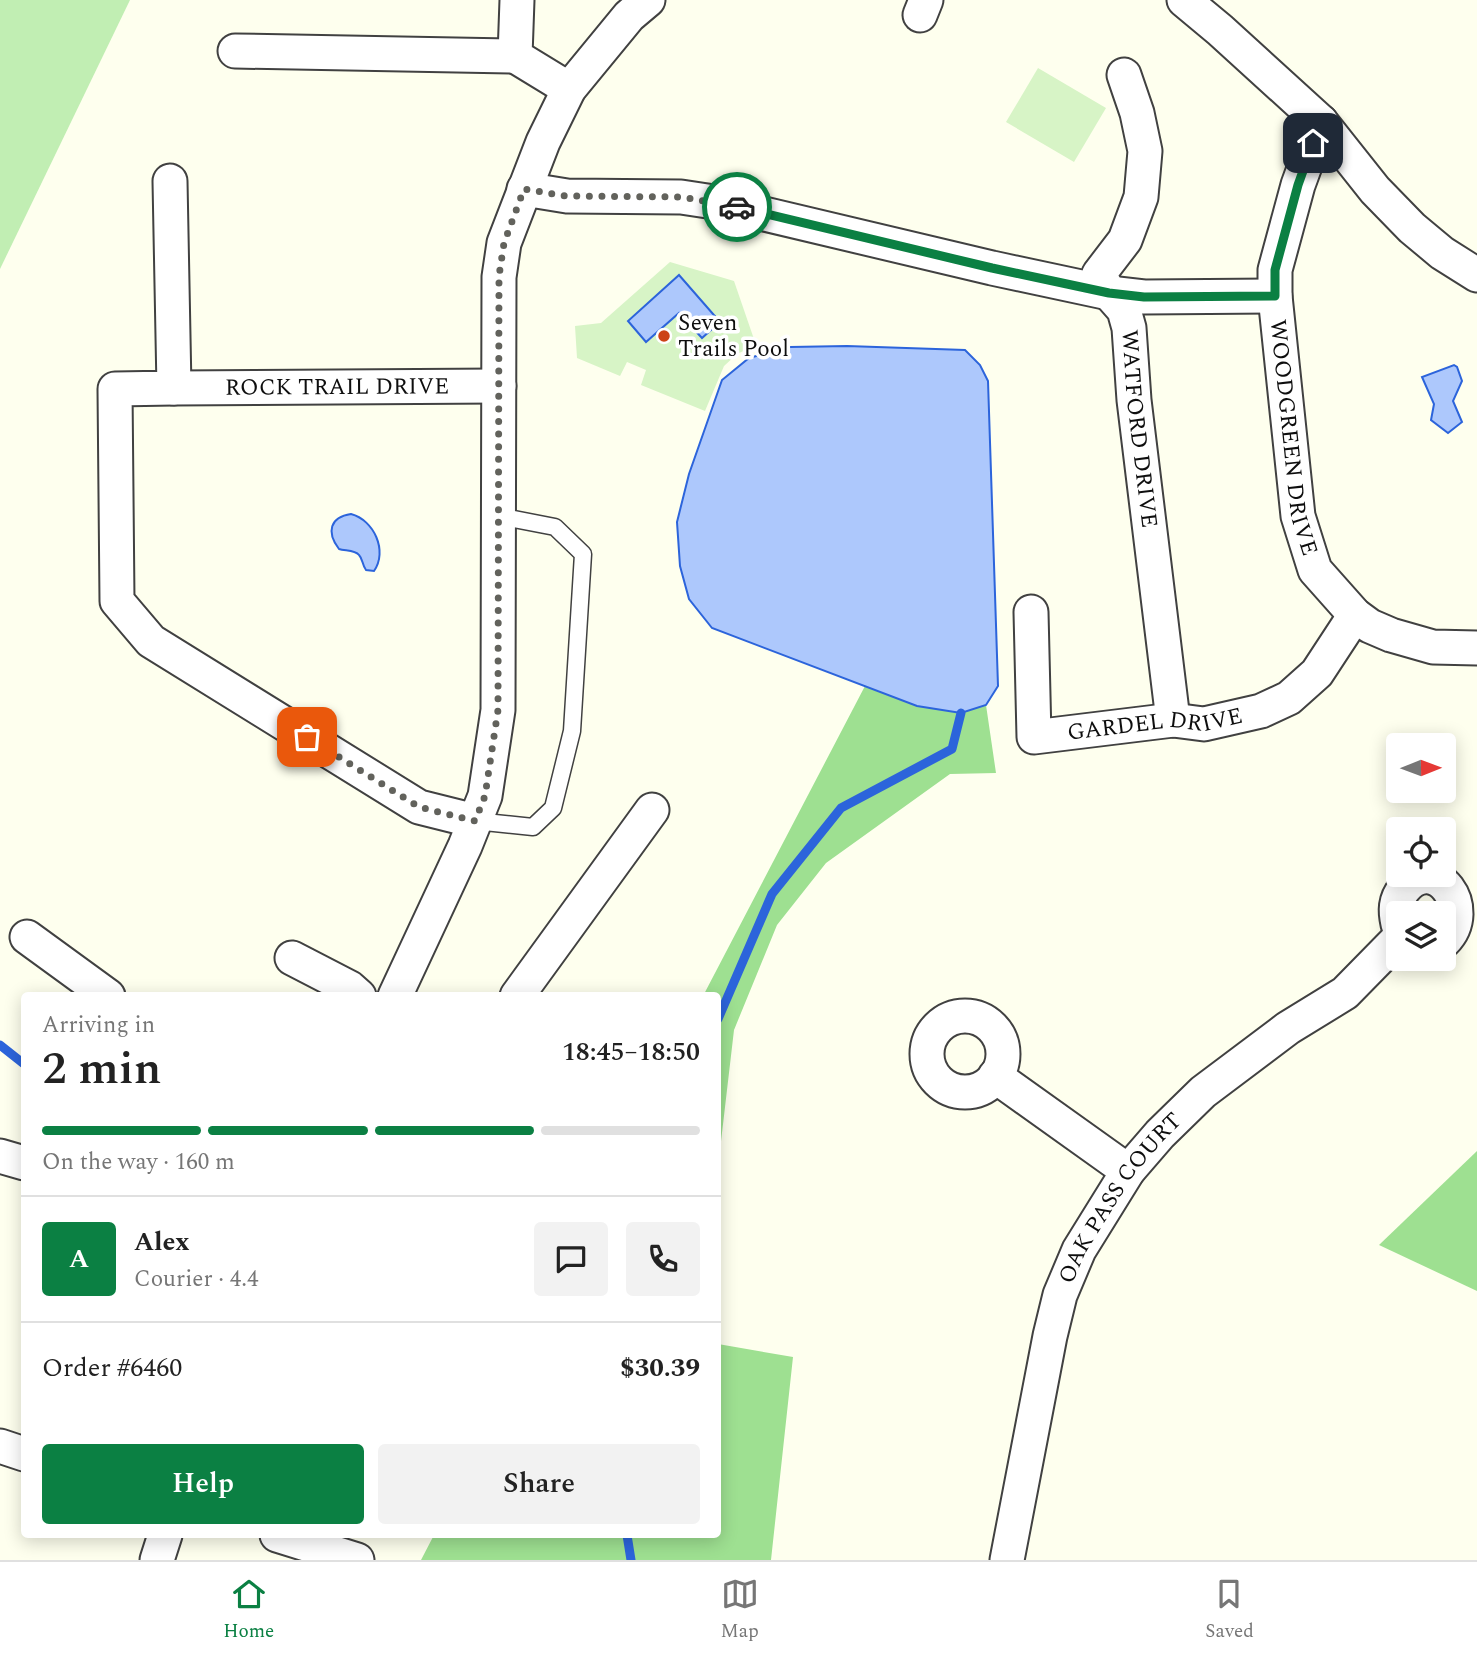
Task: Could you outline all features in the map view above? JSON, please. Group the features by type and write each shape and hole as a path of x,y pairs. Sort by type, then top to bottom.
{"street":[{"path":"515,56 517,0"},
{"path":"397,992 465,846 485,796 498,710 499,276 504,243 543,142 569,89 629,16 649,0"},
{"path":"1184,0 1321,122 1375,191 1412,228 1442,253 1477,275"},
{"path":"235,51 515,56 569,89"},
{"name":"WATFORD DRIVE","path":"1124,75 1137,113 1145,151 1141,197 1125,240 1099,274 1109,293 1124,310 1129,328 1134,400 1173,720"},
{"name":"WOODGREEN DRIVE","path":"1321,122 1298,185 1275,270 1275,296 1298,516 1315,570 1355,615 1391,635 1433,647 1477,648"},
{"path":"170,181 174,387"},
{"path":"524,189 566,196 681,197 714,202 1109,293 1144,297 1275,296"},
{"name":"ROCK TRAIL DRIVE","path":"475,821 419,807 151,641 117,601 115,388 499,386"},
{"name":"GARDEL DRIVE","path":"1031,612 1034,737 1173,720 1204,724 1261,711 1289,698 1317,673 1355,615"},
{"path":"520,992 652,810"},
{"path":"1396,901 1409,883 1419,878 1441,879 1458,893 1462,904 1463,915 1456,930"},
{"path":"27,937 103,992"},
{"name":"OAK PASS COURT","path":"1007,1560 1049,1336 1060,1295 1079,1250 1128,1171 1160,1134 1203,1092 1288,1028 1345,993 1386,951"},
{"path":"292,958 354,992"},
{"path":"995,1076 1128,1171"},
{"path":"0,1156 21,1162"},
{"path":"0,1446 21,1453"},
{"path":"157,1560 164,1538"},
{"path":"287,1538 357,1560"}],"lane":[{"path":"475,821 533,827 553,808 572,731 583,554 555,527 498,516"}],"green space":[{"path":"0,0 130,0 0,269"},
{"path":"1038,68 1106,108 1074,162 1006,122"},
{"name":"Seven Trails Pool","path":"670,262 734,281 756,345 737,354 724,366 705,411 641,385 646,370 627,362 620,376 577,358 575,326 601,323"},
{"path":"865,686 917,706 961,713 986,705 996,773 950,774 826,863 777,925 734,1030 721,1141 721,992 705,992"},
{"path":"1477,1151 1477,1291 1379,1245"},
{"path":"721,1345 793,1357 771,1560 421,1560 432,1538 721,1538"}],"water":[{"path":"679,275 720,322 702,338 679,313 646,342 628,321"},
{"path":"790,347 965,350 980,365 988,381 998,686 986,705 961,713 917,706 712,628 689,599 680,566 677,522 689,474 722,380 749,358"},
{"path":"1454,365 1462,381 1453,401 1462,422 1448,433 1431,420 1434,404 1422,377"},
{"path":"351,514 366,523 376,537 380,554 374,571 366,570 357,553 339,549 332,537 332,526 338,518"}],"waterway":[{"path":"721,1012 772,894 841,808 952,749 961,713"},
{"path":"0,1045 21,1062"},
{"path":"627,1538 631,1560"}],"way so far":[{"path":"307,737 419,807 475,821 485,796 498,710 499,276 504,243 524,189 566,196 681,197 737,207"}],"place":[{"name":"Seven Trails Pool","path":"664,336"}],"route":[{"path":"737,207 1109,293 1144,297 1275,296 1275,270 1298,185 1313,143"}]}
